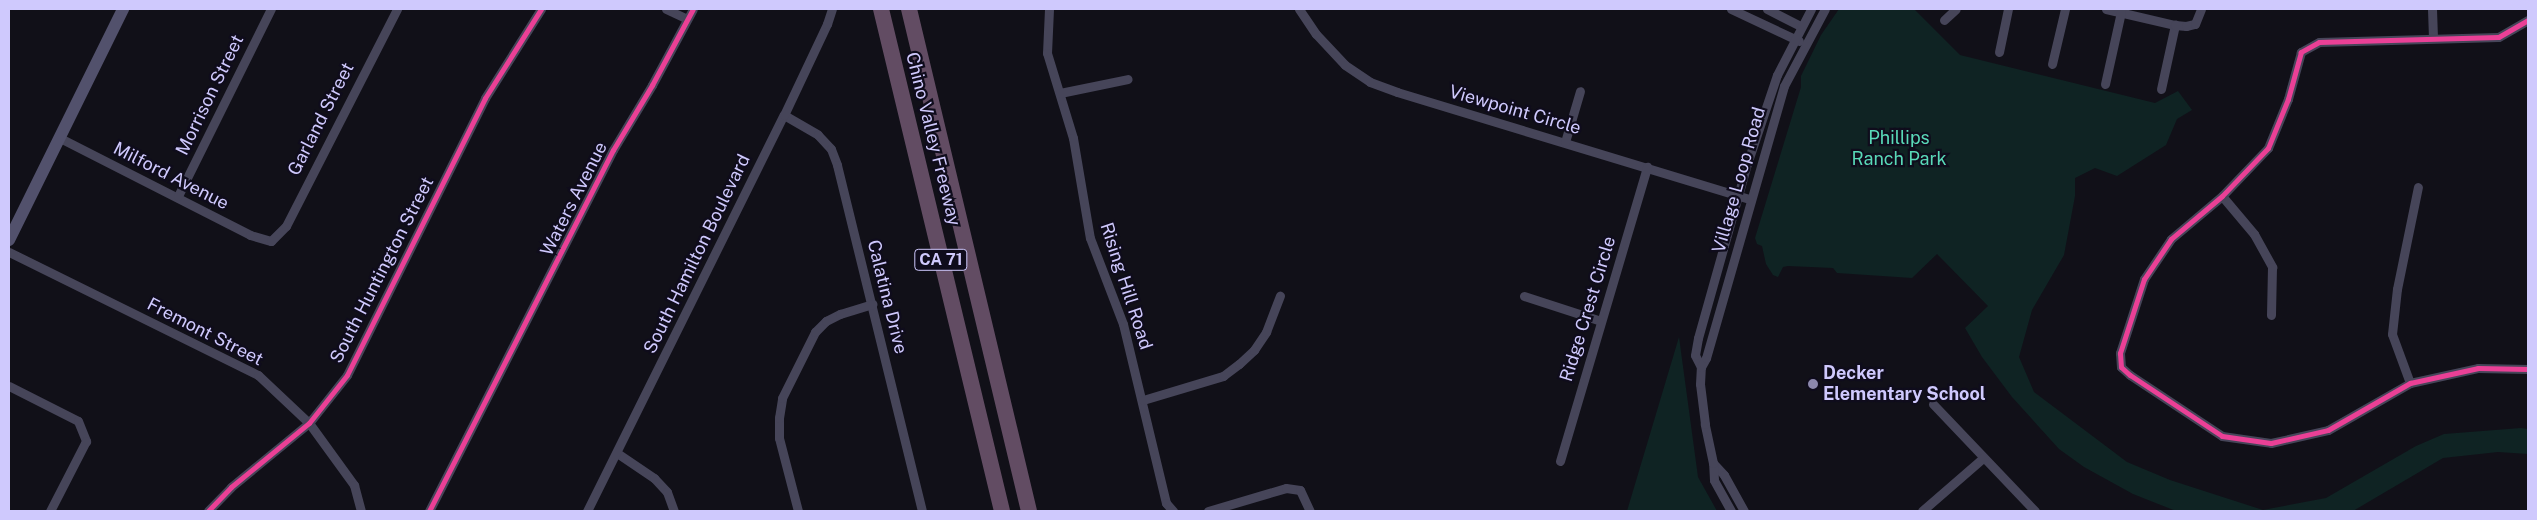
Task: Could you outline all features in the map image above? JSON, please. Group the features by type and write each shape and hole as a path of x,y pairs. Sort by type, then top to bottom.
{"highway":[{"name":"Chino Valley Freeway","path":"880,9 1002,511"},
{"name":"Chino Valley Freeway","path":"909,9 1030,511"}],"street":[{"path":"9,240 58,137 123,9"},
{"name":"Morrison Street","path":"178,196 271,9"},
{"name":"Garland Street","path":"270,241 286,226 397,9"},
{"name":"South Huntington Street","path":"208,511 231,487 309,423 347,375 398,278 485,98 541,9"},
{"path":"666,9 687,19"},
{"name":"Waters Avenue","path":"430,511 511,355 613,150 652,86 692,9"},
{"name":"South Hamilton Boulevard","path":"588,511 784,115 827,24 832,9"},
{"name":"Rising Hill Road","path":"1049,9 1047,53 1074,138 1090,238 1123,324 1143,400 1166,503 1173,511"},
{"name":"Viewpoint Circle","path":"1299,9 1316,34 1345,65 1370,82 1397,92 1750,200"},
{"path":"1731,9 1805,44"},
{"path":"1767,9 1801,26"},
{"name":"Village Loop Road","path":"1701,367 1695,355 1698,338 1738,196 1770,94 1794,39 1811,9"},
{"name":"Village Loop Road","path":"1731,511 1714,480 1700,384 1701,367 1706,358 1784,86 1825,9"},
{"path":"1944,20 1956,9"},
{"path":"1999,52 2008,9"},
{"path":"2052,64 2065,9"},
{"path":"2106,9 2142,13 2175,25 2190,26 2198,20 2200,9"},
{"path":"2432,9 2433,38"},
{"path":"2105,84 2121,12"},
{"path":"2528,20 2498,37 2320,42 2301,52 2288,99 2268,148 2222,196 2171,239 2144,280 2120,353 2122,367 2130,375 2222,436 2271,443 2328,430 2410,383 2478,368 2528,370"},
{"path":"2161,89 2175,25"},
{"path":"1060,92 1128,79"},
{"path":"1565,142 1580,91"},
{"name":"Calatina Drive","path":"784,115 818,135 831,149 837,165 873,304 922,511"},
{"name":"Milford Avenue","path":"58,137 178,196 250,235 270,241"},
{"name":"Ridge Crest Circle","path":"1560,461 1647,167"},
{"path":"2410,383 2392,334 2397,289 2418,187"},
{"path":"2222,196 2254,234 2272,267 2271,315"},
{"name":"Fremont Street","path":"9,252 258,375 309,423 354,485 361,511"},
{"path":"1143,400 1223,376 1240,364 1254,350 1266,332 1280,296"},
{"path":"1524,296 1601,321"},
{"path":"798,511 779,438 782,398 815,332 820,326 840,314 873,304"},
{"path":"9,386 78,421 86,441 50,511"},
{"path":"1933,404 2035,511"},
{"path":"617,453 654,478 667,492 674,511"},
{"path":"1922,511 1983,458"},
{"name":"Village Loop Road","path":"1713,463 1724,474 1744,511"},
{"path":"1208,511 1286,488 1300,490 1310,511"}],"green space":[{"name":"Phillips Ranch Park","path":"1839,9 1914,9 1960,55 2155,103 2178,91 2192,110 2177,119 2166,145 2117,176 2095,168 2075,178 2075,196 2064,255 2032,310 2019,357 2034,392 2127,462 2170,480 2263,510 2326,498 2416,446 2444,434 2528,429 2528,454 2498,452 2443,458 2353,511 2176,511 2133,494 2084,467 2059,449 2012,397 1982,357 1965,328 1988,306 1937,254 1912,278 1837,273 1833,268 1788,266 1783,267 1778,277 1773,275 1766,264 1762,246 1757,244 1755,238 1801,87 1801,76 1821,35"},
{"path":"1679,337 1698,477 1717,511 1627,511"}],"cycle path":[{"path":"208,511 231,487 309,423 347,375 485,98 541,9"},
{"path":"429,511 613,150 652,85 693,9"},
{"path":"2528,20 2498,37 2319,42 2301,52 2288,99 2268,148 2222,196 2171,239 2144,279 2120,353 2121,367 2130,375 2222,436 2271,443 2328,430 2410,383 2478,368 2528,369"}],"place":[{"name":"Decker Elementary School","path":"1813,384"}]}
